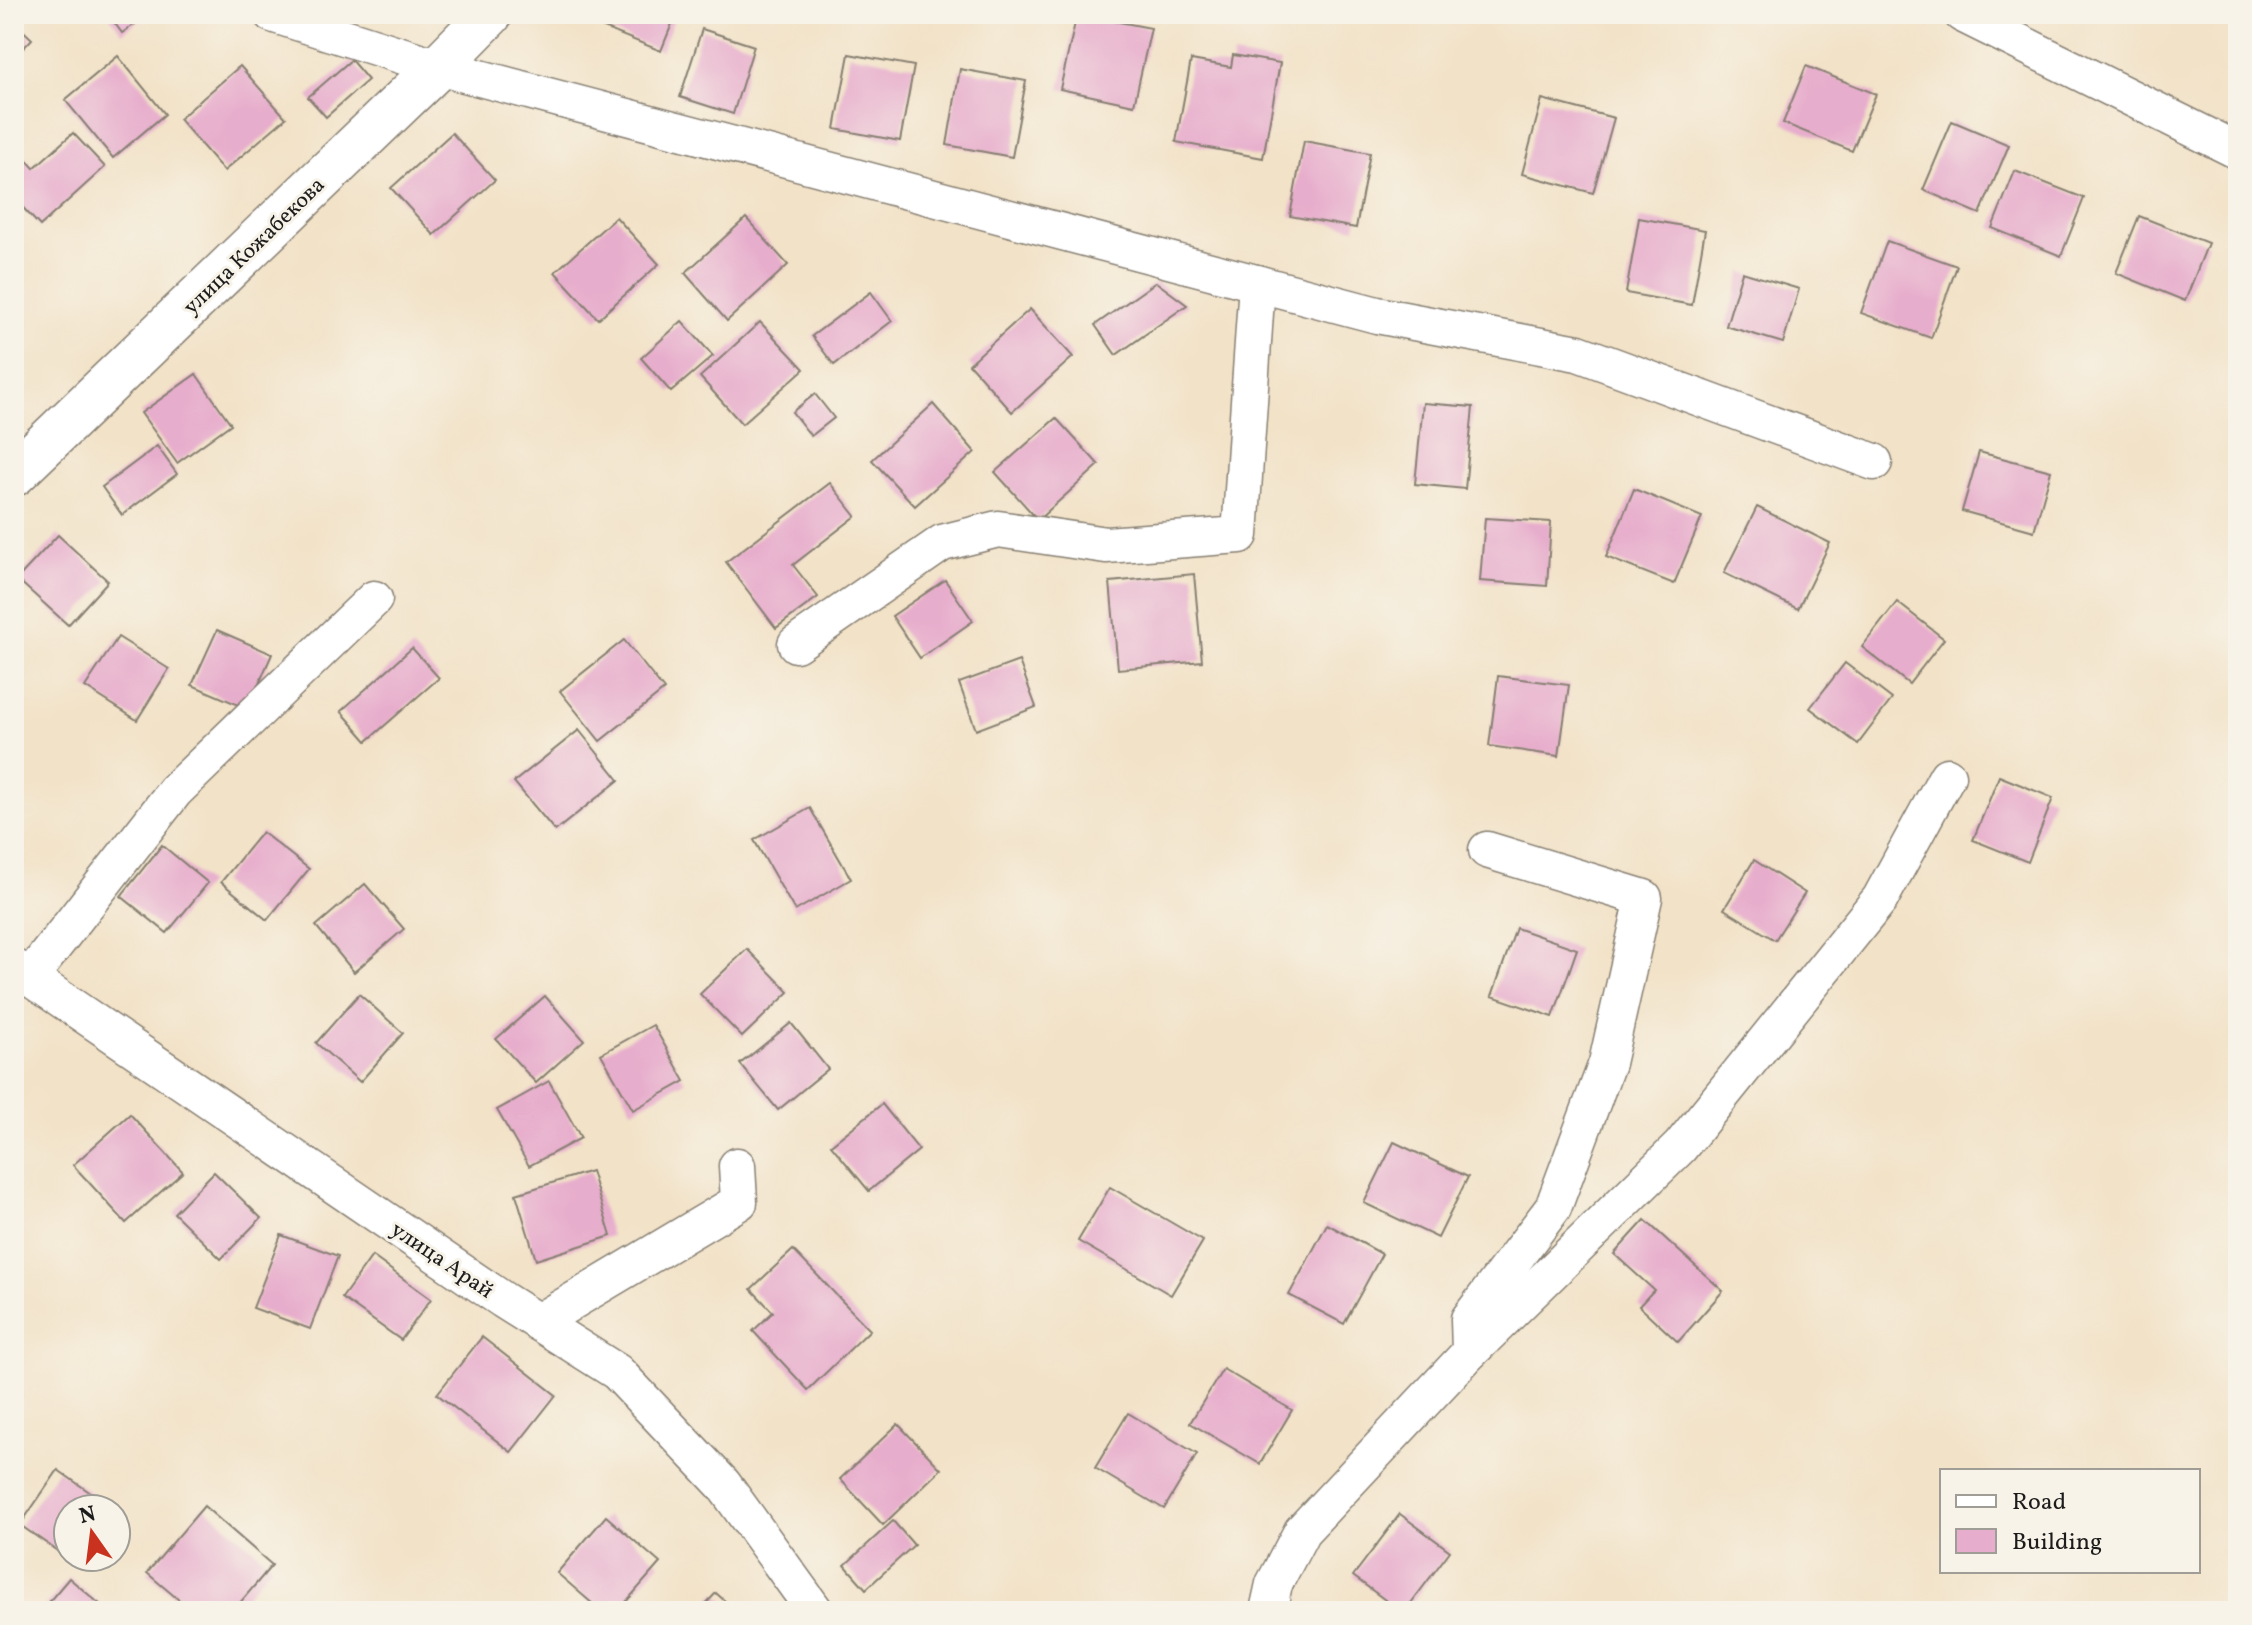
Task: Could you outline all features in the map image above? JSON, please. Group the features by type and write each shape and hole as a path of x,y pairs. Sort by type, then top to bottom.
{"main road":[{"name":"улица Кожабекова","path":"14,474 490,14"}],"street":[{"path":"272,14 438,67 1377,315 1578,353 1874,462"},
{"path":"1962,14 2238,151"},
{"path":"796,644 942,543 998,529 1106,545 1240,535 1257,283"},
{"path":"22,972 175,791 374,599"},
{"path":"1268,1611 1274,1584 1302,1531 1470,1352 1680,1147 1880,899 1947,776"},
{"path":"1470,1352 1469,1319 1553,1208 1607,1063 1644,898 1487,850"},
{"name":"улица Арай","path":"22,972 538,1322 617,1372 723,1484 815,1611"},
{"path":"538,1322 739,1202 737,1166"}],"building":[{"path":"108,14 149,14 122,33"},
{"path":"593,14 676,14 661,51 589,22"},
{"path":"1077,14 1151,28 1134,105 1060,89"},
{"path":"14,22 32,39 14,58"},
{"path":"702,29 754,46 733,114 680,97"},
{"path":"849,54 914,66 900,141 835,129"},
{"path":"1233,55 1280,63 1263,158 1176,142 1191,60 1231,67"},
{"path":"118,56 165,114 113,158 65,100"},
{"path":"351,60 368,80 326,117 308,97"},
{"path":"240,66 286,118 224,171 179,119"},
{"path":"1806,66 1876,94 1852,151 1783,123"},
{"path":"960,69 1026,81 1012,157 947,145"},
{"path":"1542,99 1614,118 1593,193 1522,174"},
{"path":"1952,121 2009,145 1980,214 1923,190"},
{"path":"73,133 105,167 40,226 14,198 14,146 34,168"},
{"path":"452,133 495,180 434,235 391,188"},
{"path":"1304,141 1370,153 1356,228 1290,216"},
{"path":"2015,171 2084,198 2061,256 1992,228"},
{"path":"2139,216 2208,243 2185,301 2116,273"},
{"path":"616,217 659,264 598,319 555,272"},
{"path":"746,218 788,265 727,321 685,273"},
{"path":"1639,218 1705,230 1692,305 1626,293"},
{"path":"1887,241 1957,266 1931,338 1861,313"},
{"path":"1742,272 1799,289 1783,343 1726,326"},
{"path":"1156,282 1187,305 1116,355 1095,325"},
{"path":"871,292 892,321 834,365 812,336"},
{"path":"1030,309 1073,357 1012,412 969,364"},
{"path":"682,321 713,356 671,392 641,358"},
{"path":"760,322 804,369 742,424 700,377"},
{"path":"196,374 231,424 177,463 141,413"},
{"path":"815,394 834,418 811,436 792,412"},
{"path":"1423,403 1473,407 1465,489 1415,484"},
{"path":"933,404 975,452 915,506 872,460"},
{"path":"1056,418 1099,465 1038,520 995,472"},
{"path":"157,446 177,474 122,515 102,487"},
{"path":"1979,452 2051,471 2034,531 1962,511"},
{"path":"830,483 856,516 793,565 818,597 776,628 726,562"},
{"path":"1634,489 1702,517 1674,584 1606,557"},
{"path":"1757,507 1830,543 1798,609 1724,573"},
{"path":"1485,518 1551,522 1547,586 1480,581"},
{"path":"58,535 108,581 68,625 17,579"},
{"path":"1194,574 1202,661 1118,669 1110,582"},
{"path":"945,580 973,621 920,658 892,616"},
{"path":"1897,602 1944,639 1909,684 1862,647"},
{"path":"217,630 272,654 248,709 192,685"},
{"path":"118,637 169,669 137,720 85,687"},
{"path":"624,640 664,690 600,741 560,691"},
{"path":"412,648 439,678 367,741 341,711"},
{"path":"1019,661 1036,707 976,730 959,683"},
{"path":"1845,663 1892,699 1858,744 1810,708"},
{"path":"1498,676 1569,685 1559,756 1489,746"},
{"path":"579,730 619,780 555,831 514,782"},
{"path":"1999,776 2053,798 2028,862 1973,840"},
{"path":"810,808 851,879 795,911 754,840"},
{"path":"262,832 309,869 267,920 221,882"},
{"path":"162,845 208,883 167,933 121,896"},
{"path":"1754,860 1805,893 1775,940 1724,909"},
{"path":"365,884 404,929 354,972 316,926"},
{"path":"1516,928 1577,949 1553,1017 1492,996"},
{"path":"747,949 789,992 742,1037 700,994"},
{"path":"359,994 403,1033 360,1082 316,1043"},
{"path":"545,996 584,1040 536,1083 496,1039"},
{"path":"791,1023 828,1069 778,1110 740,1064"},
{"path":"653,1025 685,1081 633,1110 601,1054"},
{"path":"549,1081 581,1138 529,1166 497,1110"},
{"path":"882,1104 919,1150 869,1191 831,1145"},
{"path":"130,1114 183,1172 126,1223 73,1165"},
{"path":"1394,1142 1468,1177 1438,1238 1364,1203"},
{"path":"591,1171 611,1236 536,1260 516,1194"},
{"path":"214,1172 261,1218 221,1259 174,1213"},
{"path":"1110,1187 1203,1241 1171,1295 1078,1241"},
{"path":"1645,1220 1723,1291 1678,1342 1639,1306 1654,1290 1614,1254"},
{"path":"1327,1224 1382,1254 1344,1324 1289,1295"},
{"path":"281,1235 338,1256 310,1329 253,1308"},
{"path":"793,1250 870,1330 808,1390 753,1331 773,1312 751,1289"},
{"path":"372,1256 431,1299 401,1340 342,1298"},
{"path":"482,1337 556,1395 511,1452 437,1394"},
{"path":"1223,1369 1292,1410 1260,1464 1190,1423"},
{"path":"1128,1413 1197,1454 1164,1509 1095,1468"},
{"path":"898,1424 941,1469 883,1525 840,1479"},
{"path":"58,1470 91,1493 52,1493 52,1547 20,1525"},
{"path":"204,1506 272,1565 233,1611 192,1611 147,1573"},
{"path":"1400,1514 1450,1551 1405,1611 1400,1611 1353,1576"},
{"path":"606,1516 660,1563 618,1611 601,1611 557,1573"},
{"path":"893,1521 914,1545 866,1589 845,1565"},
{"path":"69,1578 108,1611 41,1611"},
{"path":"716,1593 736,1611 699,1611"}]}
